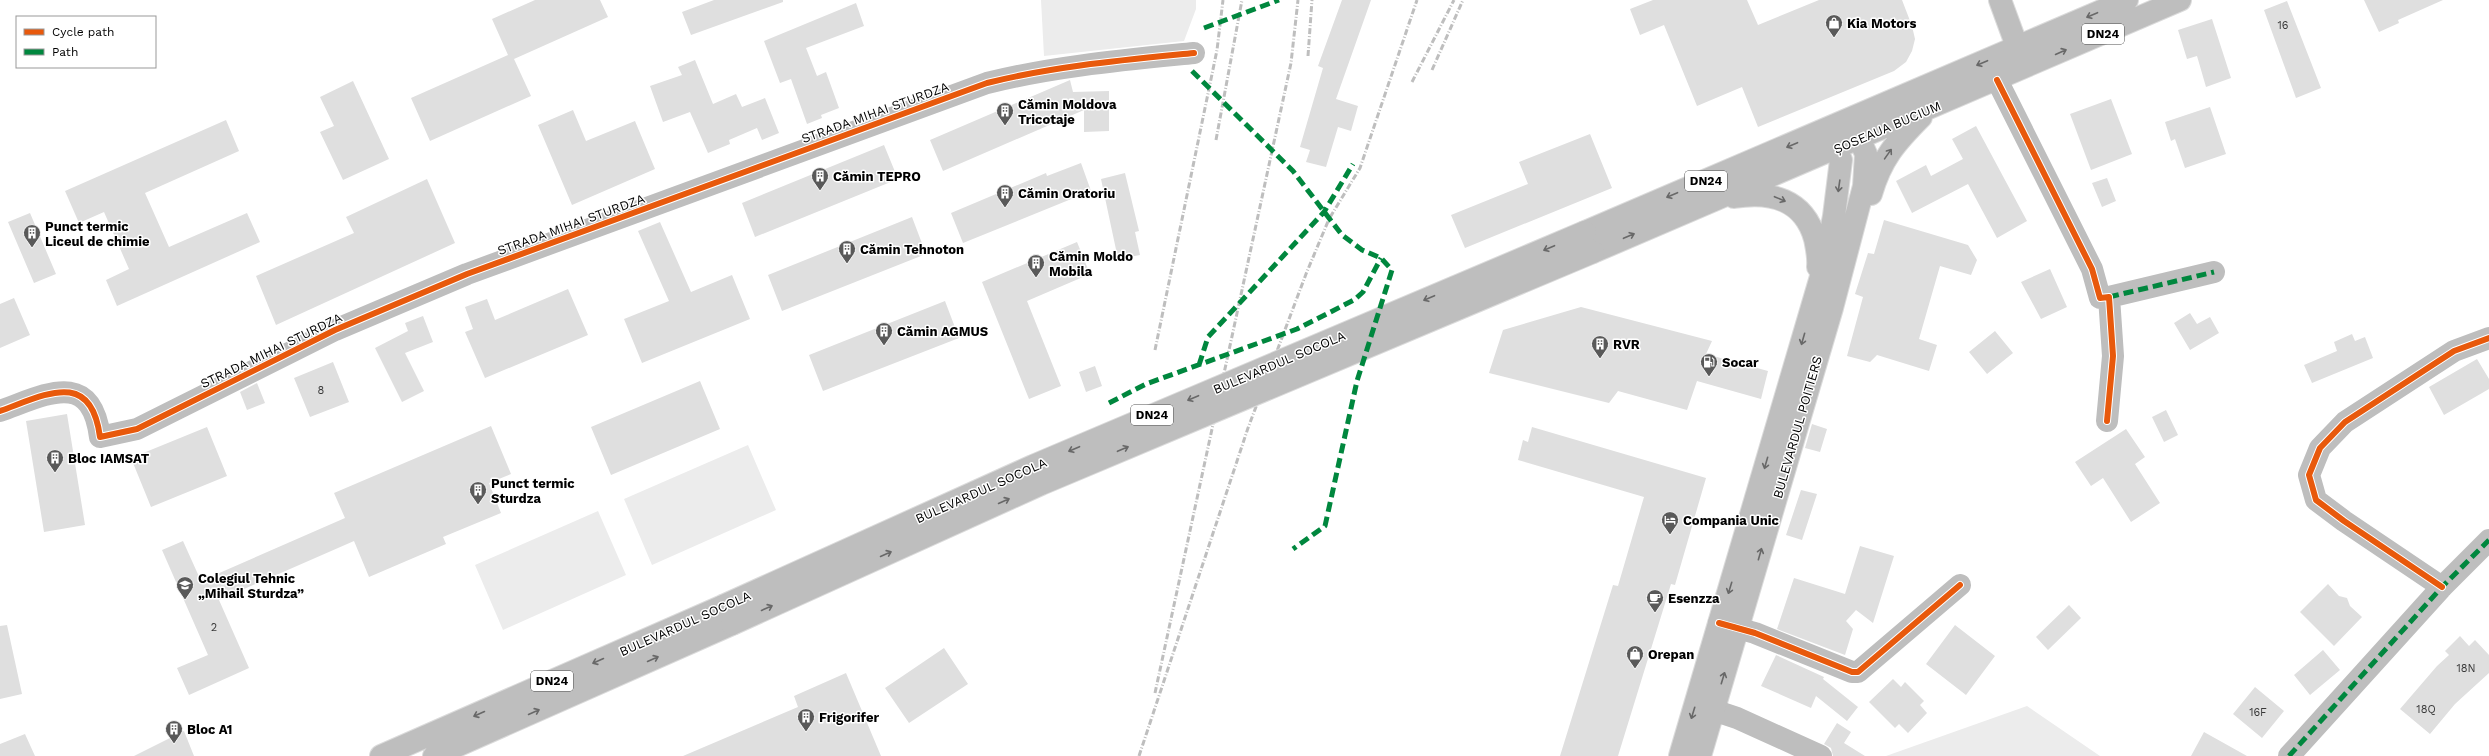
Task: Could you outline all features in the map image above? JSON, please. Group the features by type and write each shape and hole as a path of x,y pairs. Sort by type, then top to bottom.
{"main road":[{"path":"2000,0 2026,68"},
{"name":"ȘOSEAUA BUCIUM","path":"1589,242 1855,129 2018,48 2128,0"},
{"name":"ȘOSEAUA BUCIUM","path":"1855,129 1930,108 2026,68 2180,0"},
{"name":"STRADA MIHAI STURDZA","path":"0,411 47,394 68,391 87,400 98,417 100,437 137,429 335,330 467,274 987,83 1034,72 1072,66 1194,53"},
{"path":"1997,80 2092,269 2100,298 2214,272"},
{"path":"1823,305 1848,278 1882,162 1897,141 1930,108"},
{"name":"BULEVARDUL POITIERS","path":"1680,756 1729,626 1823,305 1864,186 1866,154 1855,129"},
{"name":"ȘOSEAUA BUCIUM","path":"1589,242 1715,200 1832,139"},
{"name":"BULEVARDUL POITIERS","path":"1823,305 1825,263 1840,178 1841,160 1832,139"},
{"path":"1715,200 1748,194 1779,197 1799,210 1812,228 1819,258 1823,305"},
{"name":"BULEVARDUL SOCOLA","path":"381,756 727,615 1041,484 1589,242"},
{"path":"2107,421 2113,356 2109,297"},
{"path":"2442,587 2344,521 2316,500 2309,475 2320,448 2345,422 2454,351 2489,338"},
{"path":"2289,756 2442,587 2489,540"},
{"path":"1729,626 1852,672 1858,672 1960,585"},
{"name":"BULEVARDUL SOCOLA","path":"434,756 727,615"},
{"name":"BULEVARDUL POITIERS","path":"1700,756 1713,710 1729,626"},
{"path":"1713,710 1737,718 1821,756"}],"shaded area":[{"path":"1041,0 1196,0 1196,9 1184,41 1044,56"},
{"path":"748,445 776,510 652,565 624,499"},
{"path":"598,511 626,575 503,630 475,565"},
{"path":"2027,706 2100,756 1886,756"}],"building":[{"path":"535,0 600,0 608,17 514,59 531,96 430,141 411,98 508,55 492,19"},
{"path":"714,0 783,0 783,2 691,35 682,12"},
{"path":"1342,0 1371,0 1336,99 1358,106 1351,131 1338,127 1326,167 1306,162 1310,150 1300,147 1323,68 1318,66"},
{"path":"1653,0 1747,0 1758,25 1819,0 1902,0 1912,26 1915,39 1912,51 1906,62 1894,71 1758,127 1742,87 1697,106 1664,25 1640,35 1630,9"},
{"path":"2364,0 2443,0 2398,20 2399,23 2379,32"},
{"path":"2287,1 2321,88 2296,98 2264,10"},
{"path":"856,3 864,26 806,48 817,76 826,72 839,108 821,115 822,118 807,124 791,79 780,83 764,41"},
{"path":"2212,19 2231,78 2206,87 2197,56 2187,59 2178,30"},
{"path":"695,60 713,104 736,94 742,107 765,98 779,133 762,140 757,128 729,140 730,144 708,153 690,112 663,122 650,86 682,75 678,67"},
{"name":"Cămin Moldova Tricotaje","path":"1070,80 1073,92 1109,91 1109,131 1084,132 1084,110 943,171 930,140"},
{"path":"353,81 389,159 343,180 320,132 334,126 320,97"},
{"path":"2111,99 2132,154 2091,170 2070,114"},
{"path":"2210,107 2226,154 2185,168 2175,139 2171,141 2165,122"},
{"path":"573,110 586,141 635,121 655,169 572,205 538,125"},
{"path":"226,120 239,151 145,193 169,247 247,213 260,242 117,306 106,280 129,269 104,212 79,223 65,191"},
{"path":"1976,126 2027,221 1997,238 1968,184 1912,213 1896,181 1926,165 1931,176 1963,159 1952,139"},
{"path":"1590,134 1612,188 1465,248 1451,215 1528,184 1519,162"},
{"name":"Cămin TEPRO","path":"884,145 898,179 755,237 742,203"},
{"name":"Cămin Oratoriu","path":"1081,163 1091,191 963,243 951,213 1046,173 1047,176"},
{"path":"1125,173 1139,231 1135,232 1140,255 1118,259 1101,179"},
{"path":"2107,178 2116,201 2102,207 2092,183"},
{"path":"427,179 455,243 276,325 256,276 354,233 346,217"},
{"name":"Punct termic Liceul de chimie","path":"30,213 56,274 34,283 8,222"},
{"name":"Cămin Tehnoton","path":"912,217 926,254 782,311 768,275"},
{"path":"1884,220 1968,245 1977,260 1971,275 1940,266 1919,339 1937,345 1929,371 1877,355 1870,362 1847,356 1863,297 1855,294 1868,253 1874,254"},
{"path":"660,222 691,292 732,275 750,319 642,363 624,319 669,301 638,231"},
{"path":"1077,242 1090,274 1027,301 1061,386 1029,399 982,282"},
{"path":"2050,269 2067,307 2041,319 2021,282"},
{"path":"568,289 588,335 485,378 465,332 473,329 465,307 487,299 495,320"},
{"path":"14,298 30,335 0,348 0,304"},
{"name":"Cămin AGMUS","path":"945,301 959,338 823,391 809,355"},
{"name":"RVR","path":"1581,307 1712,341 1706,354 1768,371 1761,399 1697,381 1687,410 1618,391 1609,403 1489,373 1503,330"},
{"path":"2190,313 2197,324 2210,317 2219,333 2190,350 2174,323"},
{"path":"423,316 433,342 405,353 424,391 402,402 375,348 408,331 405,323"},
{"path":"1995,331 2013,353 1987,374 1969,352"},
{"path":"2352,334 2355,341 2365,337 2373,358 2312,383 2304,365 2337,351 2334,342"},
{"path":"2477,359 2489,379 2489,389 2444,415 2429,387"},
{"path":"333,362 349,402 310,417 294,378"},
{"path":"1095,366 1102,386 1086,392 1079,372"},
{"path":"700,381 720,429 611,475 591,427"},
{"path":"257,383 265,403 247,410 240,392"},
{"path":"2166,410 2178,435 2164,442 2152,417"},
{"name":"Bloc IAMSAT","path":"67,414 85,525 44,532 26,421"},
{"path":"1812,424 1827,429 1820,452 1805,448"},
{"path":"491,426 511,474 489,483 501,513 443,537 446,544 369,577 354,541 219,600 249,668 189,695 177,668 208,655 162,550 183,541 201,581 345,518 334,493"},
{"path":"207,427 227,476 151,507 131,458"},
{"path":"1532,427 1706,478 1675,585 1671,584 1618,756 1560,756 1613,585 1618,586 1644,497 1518,460 1523,440 1528,442"},
{"path":"2126,429 2145,457 2135,464 2160,503 2131,522 2103,478 2091,486 2075,462"},
{"path":"1801,490 1817,494 1802,540 1786,535"},
{"path":"1860,546 1894,556 1873,623 1856,610 1846,621 1853,629 1845,655 1777,629 1794,578 1845,594"},
{"path":"2328,584 2339,596 2347,598 2350,606 2362,617 2334,646 2300,612"},
{"path":"2069,605 2081,618 2048,650 2036,637"},
{"path":"7,625 22,694 0,699 0,626"},
{"path":"1955,625 1995,656 1966,695 1926,664"},
{"path":"2460,636 2469,646 2475,640 2489,655 2489,673 2455,704 2430,734 2400,709 2437,666 2449,655 2445,651"},
{"path":"944,648 968,684 909,723 885,688"},
{"path":"2323,650 2340,670 2310,695 2294,675"},
{"path":"1776,655 1824,677 1823,679 1858,707 1847,721 1816,696 1811,708 1761,686"},
{"name":"Frigorifer","path":"846,673 881,756 683,756 798,707 794,696"},
{"path":"1893,679 1901,687 1905,682 1924,701 1920,705 1927,713 1908,733 1899,724 1895,728 1869,702"},
{"path":"2255,687 2284,711 2262,738 2233,714"},
{"path":"1837,723 1851,732 1844,743 1865,756 1833,756 1831,748 1824,744"},
{"name":"Bloc A1","path":"184,731 194,756 134,756"},
{"path":"2204,732 2247,756 2191,756"},
{"path":"25,734 35,756 0,756 0,744"}],"railway":[{"path":"1155,350 1217,50 1223,0"},
{"path":"1216,140 1242,0"},
{"path":"1155,693 1291,63 1298,0"},
{"path":"1308,56 1312,0"},
{"path":"1139,756 1248,428 1306,274 1329,219 1360,168 1417,0"},
{"path":"1412,82 1454,0"},
{"path":"1432,70 1463,0"}],"marked path":[{"path":"1204,28 1279,0"},
{"path":"1192,71 1293,171 1342,235 1362,250 1381,258 1392,270 1357,381 1325,526 1293,549"},
{"path":"1199,365 1208,337 1324,212 1353,164"},
{"path":"1109,403 1146,384 1297,329 1354,300 1363,292 1381,258"},
{"path":"2109,297 2214,272"},
{"path":"2289,756 2442,587 2489,540"}],"cycle path":[{"path":"0,411 49,394 64,392 76,394 87,402 95,415 100,437 137,429 335,330 467,274 987,83 1064,68 1194,53"},
{"path":"1997,80 2092,269 2100,298 2109,297 2113,356 2107,421"},
{"path":"2442,587 2344,521 2316,500 2309,475 2320,448 2345,422 2454,351 2489,338"},
{"path":"1719,623 1755,633 1852,672 1858,672 1960,585"}],"place":[{"name":"Kia Motors","path":"1834,38"},
{"name":"Cămin Moldova Tricotaje","path":"1005,126"},
{"name":"Cămin TEPRO","path":"820,191"},
{"name":"Cămin Oratoriu","path":"1005,208"},
{"name":"Punct termic Liceul de chimie","path":"32,248"},
{"name":"Cămin Tehnoton","path":"847,264"},
{"name":"Cămin Moldo Mobila","path":"1036,278"},
{"name":"Cămin AGMUS","path":"884,346"},
{"name":"RVR","path":"1600,359"},
{"name":"Socar","path":"1709,377"},
{"name":"Bloc IAMSAT","path":"55,473"},
{"name":"Punct termic Sturdza","path":"478,505"},
{"name":"Compania Unic","path":"1670,535"},
{"name":"Colegiul Tehnic „Mihail Sturdza”","path":"185,600"},
{"name":"Esenzza","path":"1655,613"},
{"name":"Orepan","path":"1635,669"},
{"name":"Frigorifer","path":"806,732"},
{"name":"Bloc A1","path":"174,744"}]}
